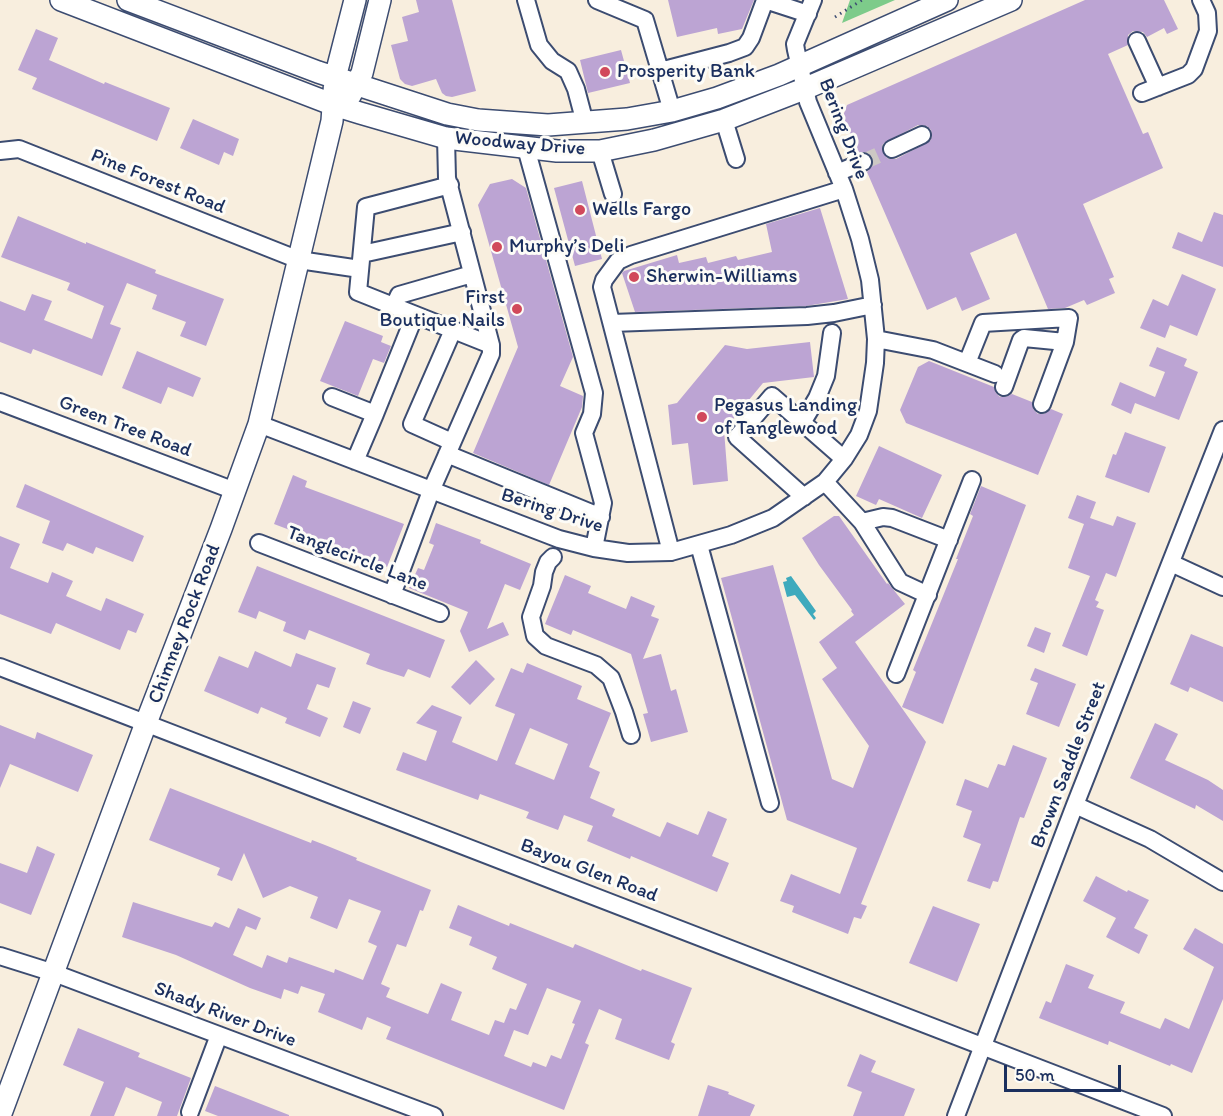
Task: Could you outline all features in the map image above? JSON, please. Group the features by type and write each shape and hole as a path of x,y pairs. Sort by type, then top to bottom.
{"main road":[{"name":"Woodway Drive","path":"61,0 84,4 336,111 446,138 557,151 600,150 654,140 724,120 804,89 1011,0"},
{"name":"Woodway Drive","path":"128,0 335,78 447,114 478,120 548,124 627,119 672,111 717,98 799,66 947,0"},
{"name":"Chimney Rock Road","path":"0,1116 259,424 336,111 335,78 355,0"},
{"name":"Chimney Rock Road","path":"336,111 357,85 362,73 380,0"},
{"path":"585,123 600,150"}],"street":[{"path":"526,0 539,45 552,61 568,71 576,89 585,123"},
{"path":"597,0 645,20 672,111"},
{"path":"1137,41 1150,90 1188,75 1194,69 1208,31 1207,13 1201,0"},
{"path":"660,71 745,47 751,38 764,3 768,1 810,7"},
{"name":"Bering Drive","path":"259,424 559,539 594,548 628,553 671,552 731,535 773,518 825,482 844,459 859,435 867,411 875,363 876,339 870,280 860,239 804,89 799,66 795,44 810,7"},
{"path":"724,120 736,159"},
{"path":"892,149 922,135"},
{"path":"392,595 431,491 491,354 491,345 450,186 446,163 446,138"},
{"path":"526,148 594,393 592,414 584,433 603,503 594,548"},
{"name":"Pine Forest Road","path":"0,151 19,149 299,260 361,262"},
{"path":"600,150 613,194"},
{"path":"671,552 602,287 610,269 618,261 840,181 863,162"},
{"path":"450,186 366,207 358,292 491,345"},
{"path":"361,262 462,232"},
{"path":"394,306 399,295 472,274"},
{"path":"612,323 807,316 834,314 873,305"},
{"path":"355,461 415,315"},
{"path":"967,363 980,327 987,322 1069,318 1065,342 1042,404"},
{"path":"453,330 412,424 450,448 601,517"},
{"path":"802,423 817,398 826,376 832,333"},
{"path":"876,339 933,350 967,363 999,381 1024,338 1065,342"},
{"path":"332,396 375,414"},
{"path":"804,497 737,437 772,396 844,459"},
{"name":"Green Tree Road","path":"0,402 235,492"},
{"name":"Brown Saddle Street","path":"956,1116 1075,805 1223,430"},
{"path":"896,674 972,480"},
{"path":"825,482 862,522 900,582 928,595"},
{"path":"862,522 892,518 949,540"},
{"path":"559,539 553,556 543,572 542,586 531,617 535,636 546,646 596,665 611,678 631,735"},
{"name":"Tanglecircle Lane","path":"259,543 440,613"},
{"path":"699,545 770,803"},
{"path":"1171,563 1223,587"},
{"name":"Bayou Glen Road","path":"0,667 1163,1116"},
{"path":"1075,805 1150,839 1223,882"},
{"name":"Shady River Drive","path":"0,956 54,973 434,1116"},
{"path":"190,1112 219,1035"}],"path":[{"path":"835,17 862,0"}],"green space":[{"path":"850,0 895,0 842,23"}],"water":[{"path":"791,576 816,611 813,614 816,618 814,620 795,595 787,597 783,582"}],"building":[{"path":"416,0 452,0 476,91 452,97 442,93 436,79 412,86 400,79 391,45 408,41 402,17 419,12"},
{"path":"668,0 754,0 742,29 718,34 717,28 677,37"},
{"path":"1085,0 1164,0 1178,29 1167,34 1164,28 1147,37 1143,32 1133,31 1128,35 1128,45 1108,54 1143,134 1148,132 1163,168 1083,204 1114,277 1109,279 1115,293 1087,305 1084,300 1065,308 1048,309 1016,233 970,253 990,299 962,311 956,297 927,310 867,172 873,164 872,157 865,152 858,153 843,116 847,105","holes":["918,125 927,126 931,130 930,141 896,159 886,157 882,149 884,143"]},
{"path":"36,29 58,38 49,60 104,84 105,82 170,108 157,141 32,89 37,78 18,70"},
{"name":"Prosperity Bank","path":"621,50 630,83 588,93 580,60"},
{"path":"193,119 239,139 233,156 224,152 219,165 180,148"},
{"path":"512,179 526,188 573,357 560,386 583,396 582,407 549,485 473,453 518,347 478,205 490,184"},
{"path":"582,181 602,259 575,266 554,188"},
{"path":"820,208 848,299 806,306 635,312 622,273 624,271 677,255 679,263 706,257 708,263 736,256 738,260 772,252 766,224"},
{"path":"1214,212 1223,215 1223,267 1172,248 1178,232 1202,242"},
{"path":"18,216 224,299 206,346 180,336 186,322 152,309 157,295 127,283 110,324 121,328 102,376 33,349 31,354 0,342 0,301 25,311 32,294 52,301 44,320 92,339 104,306 67,290 70,283 1,257"},
{"path":"1182,274 1216,289 1197,336 1170,325 1165,338 1140,328 1153,299 1168,306"},
{"path":"345,321 383,336 381,342 391,346 384,363 373,359 358,396 320,381"},
{"name":"Pegasus Landing of Tanglewood","path":"810,342 814,377 763,383 724,430 728,481 693,485 688,443 672,445 668,405 677,403 725,345 747,349"},
{"path":"1157,347 1187,359 1184,366 1198,372 1179,420 1135,403 1131,414 1111,405 1120,382 1155,397 1165,372 1149,366"},
{"path":"137,351 201,378 193,397 168,387 161,404 122,388"},
{"path":"929,361 994,387 1000,397 1012,394 1032,402 1038,414 1044,414 1051,409 1063,414 1038,475 906,423 900,410 918,367"},
{"path":"1125,432 1166,447 1149,493 1105,477 1113,454 1116,455"},
{"path":"879,446 942,475 922,518 879,499 876,505 856,496"},
{"path":"293,475 307,481 305,487 404,524 387,567 274,524"},
{"path":"25,484 144,536 133,562 96,547 93,554 67,543 63,551 42,543 50,521 16,507"},
{"path":"981,486 1026,505 943,724 902,707 916,672 913,670 958,559 956,559 973,516 970,514"},
{"path":"1077,495 1096,502 1090,518 1113,526 1117,516 1136,523 1116,577 1106,573 1095,600 1099,602 1096,607 1104,610 1087,656 1062,646 1090,576 1068,568 1084,524 1068,518"},
{"path":"834,516 839,516 887,584 905,604 855,642 926,742 861,904 867,906 861,919 854,917 848,934 792,912 794,906 780,901 791,874 840,894 857,848 787,820 721,578 773,565 832,779 853,788 869,746 822,679 837,668 819,642 854,615 802,538"},
{"path":"436,523 481,540 480,543 531,564 520,590 505,584 487,629 503,622 509,635 469,652 460,631 468,612 409,588 418,568 424,570 434,545 429,543"},
{"path":"0,536 20,544 10,568 48,583 52,572 73,581 66,596 101,611 106,598 144,614 136,633 128,630 120,650 56,623 51,634 0,614"},
{"path":"257,566 445,640 430,678 408,669 404,677 379,669 366,664 370,654 309,630 305,640 283,631 286,622 259,611 256,619 238,612"},
{"path":"565,575 591,586 588,593 626,609 631,596 655,606 651,616 659,619 643,659 661,654 671,691 676,689 688,732 651,742 643,714 648,713 631,654 573,630 571,635 545,624"},
{"path":"1035,627 1051,633 1044,653 1027,646"},
{"path":"1191,634 1223,647 1223,702 1190,687 1188,692 1170,684"},
{"path":"255,651 291,667 296,653 336,668 329,688 317,684 307,709 328,718 320,737 285,723 287,718 261,707 258,714 204,691 219,656 248,668"},
{"path":"476,660 495,679 470,705 451,687"},
{"path":"527,663 582,686 577,699 611,713 589,767 600,772 590,798 615,809 612,816 660,837 667,822 698,835 708,811 727,819 712,856 729,863 717,892 631,856 630,859 587,841 593,826 564,815 558,830 526,818 529,812 480,794 478,800 396,770 403,752 426,761 437,731 416,723 432,705 462,717 452,742 497,761 515,714 495,706 511,668 523,673","holes":["530,728 568,744 554,780 515,764"]},
{"path":"1035,668 1076,684 1059,727 1026,714 1038,683 1030,680"},
{"path":"353,701 371,708 360,734 343,727"},
{"path":"1155,723 1178,734 1165,760 1208,780 1223,790 1223,821 1196,805 1195,809 1130,778"},
{"path":"0,725 35,739 37,732 93,755 78,792 10,764 0,788"},
{"path":"1013,745 1047,758 1024,818 1020,817 998,882 993,881 990,889 967,881 981,844 963,837 972,811 956,805 965,779 988,788 998,764 1005,766"},
{"path":"170,788 311,843 312,840 325,845 431,890 423,911 420,910 406,947 397,944 381,984 390,988 386,997 428,1014 441,983 462,992 451,1020 489,1035 495,1020 504,1023 510,1008 516,1010 527,984 492,969 497,957 469,945 472,937 449,928 458,905 509,926 510,923 573,948 575,944 641,971 642,969 692,988 671,1042 675,1044 669,1060 615,1039 622,1019 599,1009 585,1043 589,1045 564,1110 386,1039 391,1027 367,1017 362,1030 318,1012 325,994 301,986 298,994 284,989 281,999 250,988 176,955 122,937 133,902 212,927 215,922 229,928 238,908 261,918 256,930 246,926 233,955 262,968 267,955 287,963 289,957 334,973 335,969 363,980 377,946 368,942 381,911 349,899 337,929 310,918 318,897 290,886 263,898 244,853 232,881 217,875 220,868 149,840","holes":["547,988 581,1001 572,1023 575,1024 561,1059 551,1055 546,1067 533,1062 531,1067 504,1056 514,1030 528,1035"]},
{"path":"37,846 55,854 31,915 0,903 0,863 27,873"},
{"path":"1096,876 1149,900 1134,928 1148,935 1139,954 1106,937 1116,918 1083,901"},
{"path":"933,906 980,924 957,982 909,963"},
{"path":"1195,928 1223,944 1223,999 1192,1073 1109,1041 1108,1045 1039,1018 1046,1001 1051,1003 1066,964 1094,975 1088,988 1125,1002 1120,1013 1160,1029 1165,1018 1189,1029 1214,967 1183,949"},
{"path":"78,1028 140,1053 138,1057 191,1078 177,1116 157,1116 162,1102 126,1087 114,1116 90,1116 104,1082 63,1065"},
{"path":"860,1054 876,1061 871,1072 915,1089 904,1116 853,1116 862,1092 847,1086"},
{"path":"708,1085 755,1105 750,1116 698,1116"},
{"path":"215,1086 289,1116 218,1116 205,1111"}],"tunnel":[{"path":"863,162 892,149"}],"place":[{"name":"Prosperity Bank","path":"605,72"},
{"name":"Wells Fargo","path":"580,210"},
{"name":"Murphy’s Deli","path":"497,247"},
{"name":"Sherwin-Williams","path":"634,277"},
{"name":"First Boutique Nails","path":"517,309"},
{"name":"Pegasus Landing of Tanglewood","path":"702,417"}]}
